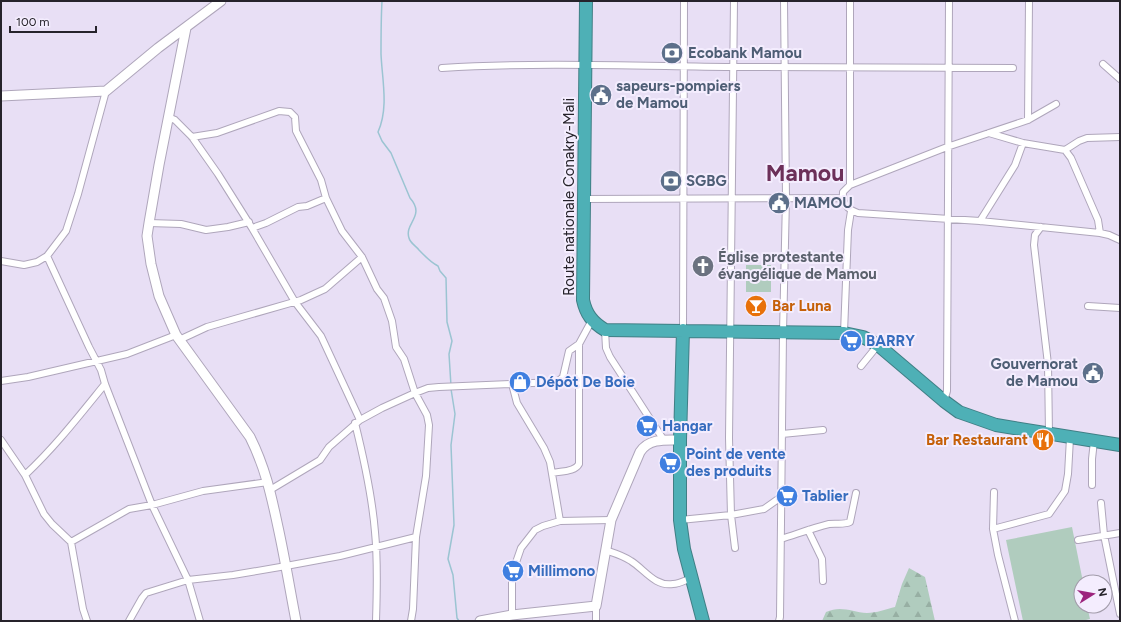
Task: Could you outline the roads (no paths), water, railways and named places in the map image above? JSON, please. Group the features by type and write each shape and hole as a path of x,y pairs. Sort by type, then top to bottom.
{"highway":[{"name":"Route nationale Conakry-Mali","path":"586,1 583,300 586,310 592,320 605,330"},
{"path":"605,330 844,333 863,337 878,345 959,412 996,425 1120,445"},
{"path":"684,330 680,440 680,520 684,549 703,621"}],"street":[{"path":"1,261 24,265 37,262 47,256 66,231 78,194 106,91 158,48 221,1"},
{"path":"684,1 684,330"},
{"path":"734,1 729,438 731,515 735,548"},
{"path":"779,621 786,198 784,1"},
{"path":"850,1 850,185"},
{"path":"944,401 947,391 947,146 949,1"},
{"path":"1028,120 1029,1"},
{"path":"186,28 168,117 147,236 151,264 159,296 178,338 250,437 259,455 269,486 296,621"},
{"path":"442,68 498,65 586,64 734,67 1013,68"},
{"path":"1103,64 1120,79"},
{"path":"1,96 106,91"},
{"path":"1056,104 1028,120 947,146 850,185 843,192 843,198 847,207 851,211 866,214 980,221 1100,233 1119,238"},
{"path":"192,138 217,132 279,112 290,112 295,117 296,131 321,180 326,198 342,231 362,258 377,289 384,298 392,322 396,348 404,359 415,393 427,415 429,425 426,476 416,537 413,609 411,621"},
{"path":"168,117 175,120 192,138 218,174 295,302 321,336 358,422 376,547 376,621"},
{"path":"988,133 1023,142 1066,150 1079,141 1087,138 1120,137"},
{"path":"980,221 1015,165 1023,142"},
{"path":"1066,150 1071,158 1098,220 1100,233"},
{"path":"149,224 181,224 206,230 266,223 298,207 307,206 326,198"},
{"path":"584,199 843,198"},
{"path":"844,333 848,230 851,211"},
{"path":"1042,227 1035,235 1034,245 1048,364 1049,434"},
{"path":"47,256 101,370 105,384 152,504 188,580 200,621"},
{"path":"1,382 127,354 178,338 206,327 295,302 325,289 362,258"},
{"path":"1088,306 1120,308"},
{"path":"71,542 129,509 203,491 269,486 320,460 329,447 358,422 382,408 428,388 557,382 563,377 569,351 579,344 592,320"},
{"path":"605,330 606,348 610,357 663,440"},
{"path":"553,473 574,469 578,467 579,464 579,344"},
{"path":"861,366 878,345"},
{"path":"25,475 69,430 105,384"},
{"path":"512,384 517,403 544,448 550,462 560,521"},
{"path":"782,434 823,430"},
{"path":"993,529 1049,514 1065,491 1068,474 1070,438"},
{"path":"1,440 25,475 44,514 71,542 83,608 87,621"},
{"path":"596,621 596,606 610,520 643,447 647,444 663,440 680,440"},
{"path":"1092,485 1094,441"},
{"path":"781,539 831,524 847,524 850,522 856,492"},
{"path":"994,492 993,529 1015,621"},
{"path":"680,520 731,515 764,509 781,497"},
{"path":"1101,503 1104,535 1120,614"},
{"path":"512,614 513,570 521,548 535,530 560,521 610,520"},
{"path":"808,530 822,560 823,581"},
{"path":"1078,540 1120,533"},
{"path":"129,621 146,593 188,580 233,575 286,566 416,537"},
{"path":"605,550 620,554 633,562 651,578 665,583 673,584 691,578"},
{"path":"480,621 497,619 512,614 596,606"}],"waterway":[{"path":"382,1 381,54 384,103 378,132 382,141 391,153 416,210 409,228 408,233 410,240 428,259 438,266 446,278 447,322 452,341 449,354 451,386"},
{"path":"451,389 455,414 451,445 454,525 448,559 453,575 457,618 459,621"}],"place":[{"name":"Ecobank Mamou","path":"672,53"},
{"name":"sapeurs-pompiers de Mamou","path":"601,95"},
{"name":"SGBG","path":"671,181"},
{"name":"MAMOU","path":"779,203"},
{"name":"Église protestante évangélique de Mamou","path":"703,266"},
{"name":"Bar Luna","path":"756,306"},
{"name":"BARRY","path":"851,341"},
{"name":"Gouvernorat de Mamou","path":"1093,373"},
{"name":"Dépôt De Boie","path":"520,382"},
{"name":"Hangar","path":"647,426"},
{"name":"Bar Restaurant","path":"1043,440"},
{"name":"Point de vente des produits","path":"670,463"},
{"name":"Tablier","path":"787,496"},
{"name":"Millimono","path":"513,571"}],"district":[{"name":"Mamou","path":"805,173"}]}
